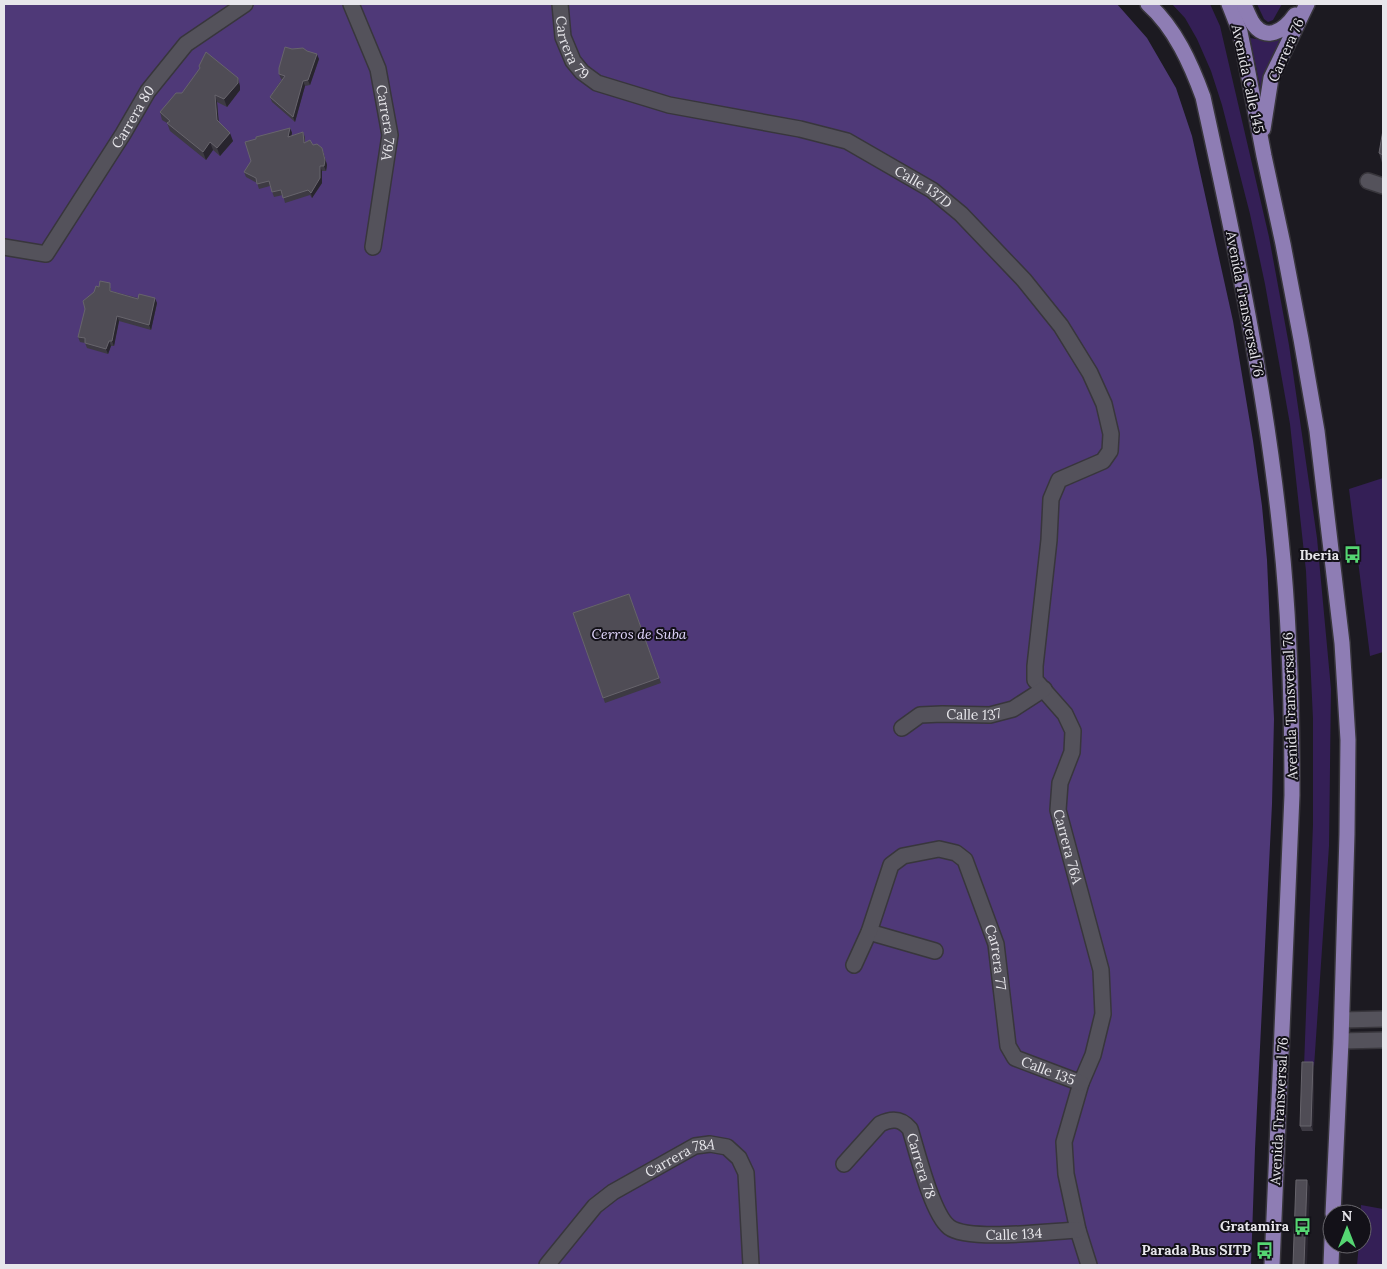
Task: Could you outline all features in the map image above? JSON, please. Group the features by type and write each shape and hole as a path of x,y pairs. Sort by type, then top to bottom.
{"main road":[{"name":"Avenida Transversal 76","path":"1148,4 1165,23 1194,71 1203,97 1253,337 1281,539 1287,617 1292,734 1292,795 1272,1265"},
{"name":"Avenida Calle 145","path":"1228,4 1240,32 1264,156"},
{"name":"Carrera 76","path":"1244,4 1258,30 1268,34 1278,32 1287,26 1303,4"},
{"name":"Carrera 76","path":"1264,156 1263,124 1271,78 1307,4"},
{"path":"1264,156 1283,244 1317,431 1342,642 1348,740 1347,834 1342,1020 1333,1204"}],"street":[{"name":"Carrera 80","path":"4,247 46,254 123,134 148,91 186,44 245,4"},
{"name":"Carrera 79A","path":"351,4 378,69 390,135 373,247"},
{"name":"Carrera 79","path":"560,4 563,37 573,61 582,72 597,83"},
{"name":"Calle 137D","path":"597,83 669,106 800,129 847,141 932,190 961,214 1009,264 1061,326 1090,373 1104,404 1111,434 1110,451 1103,461"},
{"path":"1368,180 1383,186"},
{"name":"Carrera 76A","path":"1088,1265 1066,1174 1064,1142 1081,1083 1093,1055 1103,1014 1101,970 1058,810 1060,783 1072,752 1073,730 1065,714 1035,680 1035,666 1049,540 1051,499 1059,480 1103,461"},
{"name":"Calle 137","path":"902,728 920,715 990,715 1013,710 1044,689"},
{"name":"Carrera 77","path":"869,932 892,865 903,856 940,850 956,853 965,860 996,944 1008,1046 1014,1058"},
{"path":"854,964 869,932 935,951"},
{"path":"1342,1020 1383,1019"},
{"path":"1341,1041 1383,1040"},
{"name":"Calle 135","path":"1014,1058 1081,1083"},
{"name":"Carrera 78","path":"844,1164 880,1124 888,1120 897,1119 904,1122 910,1129 936,1207 950,1228"},
{"name":"Carrera 78A","path":"547,1265 595,1206 613,1192 695,1146 710,1144 727,1147 739,1158 746,1173 751,1265"},
{"name":"Calle 134","path":"950,1228 976,1236 1078,1230"}],"shaded area":[{"path":"1172,4 1210,4 1220,26 1269,237 1289,345 1317,538 1331,689 1329,846 1314,1067 1304,1067 1313,824 1313,719 1306,571 1290,424 1265,284 1250,214 1222,105 1211,71 1197,39 1185,18"},
{"path":"1257,4 1282,4 1273,20 1268,22 1264,19"},
{"path":"1250,38 1263,40 1280,39 1261,91"},
{"path":"1383,478 1383,652 1370,656 1349,489"},
{"path":"1372,1207 1383,1209 1383,1265 1357,1265 1358,1254 1372,1254"}],"green space":[{"name":"Cerros de Suba","path":"4,4 1117,4 1147,38 1176,88 1192,136 1233,321 1262,506 1267,560 1274,719 1272,804 1251,1265 4,1265"}],"building":[{"path":"285,47 292,49 303,48 317,54 308,80 303,81 293,117 270,97 285,76 279,74 279,68"},
{"path":"206,52 238,78 238,83 224,99 215,95 217,120 230,133 217,148 210,142 203,152 167,123 170,121 160,112 176,93 182,93 200,68 199,66"},
{"path":"290,128 288,137 303,132 304,143 310,140 313,145 317,144 322,148 325,160 324,166 320,166 320,178 311,193 308,190 283,198 281,190 272,192 269,181 257,184 256,178 244,172 251,161 245,142 256,139 256,137"},
{"path":"1383,130 1383,155 1379,153"},
{"path":"100,281 110,283 110,291 138,299 139,294 155,298 149,325 117,316 112,341 109,341 106,349 85,343 85,338 78,337 85,309 83,301 94,292 96,286 99,287"},
{"path":"629,594 659,678 603,698 573,613"},
{"path":"1302,1062 1313,1062 1311,1126 1300,1126"},
{"name":"Gratamira","path":"1296,1180 1307,1180 1304,1265 1293,1265"}],"place":[{"name":"Iberia","path":"1353,555"},
{"name":"Gratamira","path":"1303,1226"},
{"name":"Parada Bus SITP","path":"1265,1250"}]}
